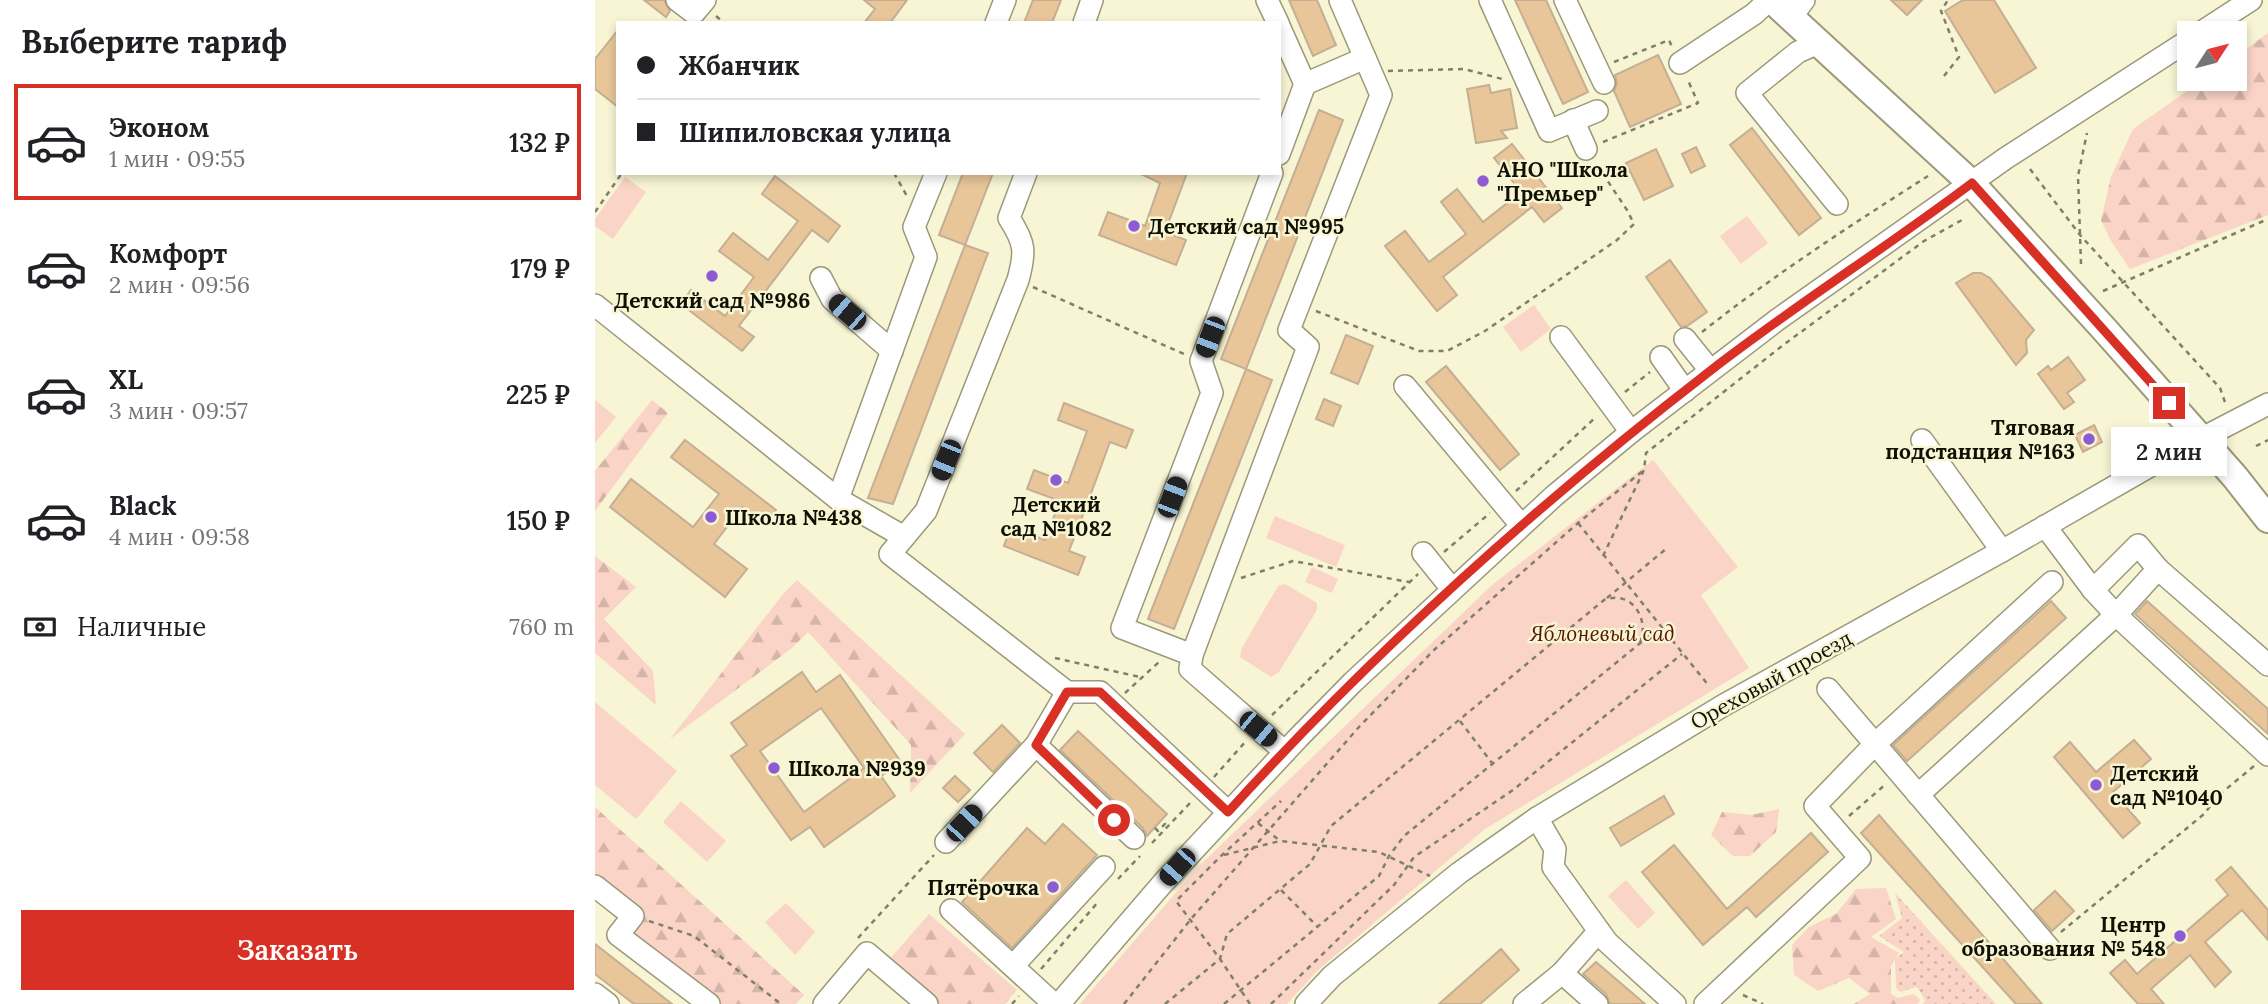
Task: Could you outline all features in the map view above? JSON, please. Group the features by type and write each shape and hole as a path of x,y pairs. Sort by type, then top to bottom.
{"main road":[{"path":"1784,4 1818,43 1972,183 2201,439 2268,519"}],"street":[{"path":"677,0 694,13 705,0"},
{"path":"997,21 1005,0"},
{"path":"1085,21 1092,0"},
{"path":"1267,0 1277,21"},
{"path":"1183,652 1218,585 1308,347 1290,330 1381,95 1340,0"},
{"path":"1490,0 1549,131 1597,111"},
{"path":"1565,0 1601,76"},
{"path":"2219,21 2251,0"},
{"path":"1680,63 1754,13 1784,4"},
{"path":"1281,31 1305,84 1281,148"},
{"path":"1818,43 1798,52 1747,93 1837,204"},
{"path":"951,911 1056,1004 1153,893 1285,752 1353,682 1521,525 1632,432 1777,320 2006,158 2177,48"},
{"path":"1305,84 1368,64"},
{"path":"1573,120 1586,149"},
{"path":"838,499 926,257 914,227 935,175"},
{"path":"1025,175 1009,218 1022,238 1022,263 1017,280 926,511 890,554 1067,692 1100,692 1228,812"},
{"path":"1271,175 1201,361 1212,393 1122,628 1183,652 1190,669 1285,752"},
{"path":"821,278 832,299 892,351"},
{"path":"595,305 838,499 904,537"},
{"path":"1561,337 1632,432"},
{"path":"1685,339 1710,370"},
{"path":"1661,357 1685,391"},
{"path":"1405,386 1521,525"},
{"name":"Ореховый проезд","path":"1306,1004 1332,976 1459,873 1537,818 1724,705 2268,404"},
{"path":"1922,440 2002,551"},
{"path":"2045,526 2093,590 2116,615 2268,755"},
{"path":"2093,590 2138,545 2158,569 2268,665"},
{"path":"1423,553 1452,589"},
{"path":"1918,795 2116,615 2158,569"},
{"path":"1705,1004 1860,858 1815,806 1875,744 2052,582"},
{"path":"1828,689 2048,947"},
{"path":"946,842 1036,745 1067,692"},
{"path":"1036,745 1134,838"},
{"path":"1537,818 1555,849 1553,867 1607,942 1675,1004"},
{"path":"1013,966 1104,867"},
{"path":"595,886 633,916 618,936 709,1004"},
{"path":"1524,1004 1562,973 1599,931"},
{"path":"824,1004 867,953 927,1004"},
{"path":"1562,973 1597,1004"},
{"path":"595,994 608,1004"}],"path":[{"path":"1944,76 1959,57 1941,11 1948,0"},
{"path":"1300,304 1419,351 1447,351 1485,331 1617,240 1634,224 1586,149 1698,103 1669,40 1601,76"},
{"path":"1368,64 1464,69 1517,83 1533,96"},
{"path":"2081,264 2078,176 2087,133"},
{"path":"2030,169 2080,235 2220,388 2227,407"},
{"path":"595,212 621,175"},
{"path":"895,175 919,216"},
{"path":"2103,291 2268,219"},
{"path":"1603,556 1644,470 1646,453 1772,354 1924,241 1962,220"},
{"path":"1017,280 1201,361"},
{"path":"2256,446 2268,440"},
{"path":"1124,1004 1191,919 1359,727 1426,658 1578,523 1644,470"},
{"path":"1578,523 1709,686"},
{"path":"1165,1004 1220,959 1227,934 1310,864 1331,826 1667,548"},
{"path":"1218,585 1293,561 1409,582"},
{"path":"1604,600 1618,598 1637,609 1644,629 1640,643"},
{"path":"1224,1004 1378,876 1404,836 1660,627"},
{"path":"1113,705 1140,677 1183,652"},
{"path":"1271,1004 1394,885 1414,857 1513,790 1682,654"},
{"path":"1051,657 1140,677"},
{"path":"1459,720 1492,763"},
{"path":"2048,947 2204,814 2219,795 2268,755"},
{"path":"1834,829 1899,772"},
{"path":"1250,1004 1177,901 1281,801"},
{"path":"1257,822 1280,841"},
{"path":"1155,828 1158,831 1165,824 1167,827"},
{"path":"1221,856 1280,841 1379,852 1433,877"},
{"path":"867,953 855,940 946,842"},
{"path":"1281,890 1318,927"},
{"path":"633,916 694,936 781,1004"},
{"path":"1724,986 1763,1004"}],"green space":[{"path":"2268,33 2268,215 2130,269 2101,220 2111,177 2133,129 2187,91 2247,91 2247,48"},
{"path":"625,177 646,192 613,239 595,226 595,219"},
{"path":"1747,216 1768,243 1741,264 1720,236"},
{"path":"1534,305 1551,329 1521,352 1503,327"},
{"path":"595,400 616,417 595,443"},
{"path":"652,400 668,413 595,511 595,471"},
{"name":"Яблоневый сад","path":"1653,460 1738,567 1701,595 1749,668 1485,829 1317,971 1287,1004 1080,1004 1198,867 1492,585"},
{"path":"1275,516 1345,545 1336,567 1266,538"},
{"path":"595,556 636,587 604,619 653,671 656,705 595,653"},
{"path":"1312,567 1338,579 1332,593 1305,582"},
{"path":"797,580 965,734 910,793 911,745 808,632 792,648 670,739"},
{"path":"1285,584 1317,603 1317,610 1279,672 1271,677 1240,657 1242,648 1278,586"},
{"path":"595,702 677,771 636,819 595,785"},
{"path":"681,801 726,841 707,862 663,822"},
{"path":"595,807 804,995 796,1004 716,1004 624,934 639,914 595,880"},
{"path":"1779,809 1776,832 1750,856 1733,856 1711,835 1722,812 1751,815"},
{"path":"1626,880 1655,913 1638,929 1608,896"},
{"path":"1886,888 1896,919 1871,937 1899,953 1891,966 1891,994 1898,998 1914,994 1920,1000 1918,1004 1854,1004 1870,994 1849,978 1818,991 1794,975 1792,945 1809,927 1836,914 1856,889"},
{"path":"1895,893 1996,1004 1923,1004 1925,1000 1917,987 1900,992 1896,988 1895,959 1904,952 1879,936 1902,918"},
{"path":"786,903 815,932 795,955 765,922"},
{"path":"929,914 1017,990 1005,1004 939,1004 888,961"}],"building":[{"path":"644,0 664,0 670,11 666,17"},
{"path":"864,0 907,0 891,21 866,21 875,9"},
{"path":"1033,0 1061,0 1053,21 1025,21"},
{"path":"1289,0 1317,0 1336,45 1313,56"},
{"path":"1515,0 1546,0 1588,92 1563,104"},
{"path":"1891,0 1922,0 1907,15"},
{"path":"1963,0 1994,0 2036,68 1995,93 1945,11"},
{"path":"616,33 616,105 595,89 595,59"},
{"path":"1658,55 1681,104 1630,127 1614,91 1617,83 1615,75"},
{"path":"1489,85 1491,93 1510,89 1517,128 1501,131 1507,138 1476,143 1467,89"},
{"path":"1319,110 1343,120 1246,369 1221,359"},
{"path":"1752,128 1821,218 1799,235 1730,145"},
{"path":"1512,144 1562,208 1544,222 1532,207 1443,277 1457,295 1437,311 1385,246 1405,231 1429,262 1466,234 1441,202 1457,189 1483,222 1521,192 1494,158"},
{"path":"1696,147 1705,166 1691,173 1682,154"},
{"path":"1656,149 1673,186 1644,200 1626,163"},
{"path":"962,175 992,175 965,245 939,235"},
{"path":"1143,175 1186,175 1165,232 1186,240 1176,265 1099,235 1108,212 1145,226 1160,183"},
{"path":"775,176 840,226 828,242 812,230 739,326 754,337 742,351 681,304 691,290 725,316 754,277 719,251 733,233 768,260 798,221 762,194"},
{"path":"965,245 988,253 893,504 868,498"},
{"path":"1670,260 1707,312 1687,326 1681,327 1646,277"},
{"path":"1973,273 1981,273 1990,278 2034,330 2026,340 2027,353 2016,365 1956,283"},
{"path":"1346,335 1373,346 1358,384 1331,373"},
{"path":"2068,357 2085,380 2067,393 2074,402 2064,409 2038,374 2048,366 2051,370"},
{"path":"1446,366 1519,454 1500,470 1426,382"},
{"path":"1246,369 1272,380 1174,629 1148,619"},
{"path":"1324,399 1341,406 1333,426 1316,419"},
{"path":"1064,403 1133,430 1126,448 1110,442 1069,551 1085,557 1078,575 1004,546 1011,527 1045,540 1060,501 1027,489 1034,470 1068,483 1087,431 1058,420"},
{"name":"Тяговая подстанция №163","path":"2094,425 2102,442 2083,452 2075,435"},
{"path":"685,440 776,510 765,524 742,507 714,544 747,569 725,597 610,507 631,479 693,527 719,494 671,457"},
{"path":"2051,601 2066,618 1907,761 1893,745"},
{"path":"2147,601 2268,709 2268,734 2135,614"},
{"path":"802,672 816,692 840,675 901,762 881,776 895,796 824,847 810,827 791,840 731,756 747,745 731,723","holes":["821,708 864,768 804,812 760,751"]},
{"path":"1002,725 1020,743 993,772 974,753"},
{"path":"1078,731 1167,814 1147,836 1143,828 1060,750"},
{"path":"2134,740 2151,759 2113,792 2140,823 2123,838 2054,757 2070,742 2096,772"},
{"path":"955,776 970,790 958,802 943,788"},
{"path":"1664,796 1674,814 1621,846 1610,828"},
{"path":"1879,815 2042,1004 2016,1004 1861,833"},
{"path":"1063,824 1097,855 1012,948 962,902 1027,828 1045,844"},
{"path":"1811,833 1828,852 1756,917 1747,907 1703,945 1642,872 1674,845 1727,909"},
{"path":"2231,867 2268,910 2268,940 2242,910 2205,942 2231,972 2215,987 2190,955 2151,989 2164,1004 2138,1004 2110,973 2125,960 2137,974 2228,895 2216,880"},
{"path":"2055,891 2074,911 2052,931 2034,910"},
{"path":"595,944 672,1004 634,1004 595,974"},
{"path":"1501,949 1519,970 1480,1004 1439,1004"},
{"path":"1596,962 1645,1004 1610,1004 1606,994 1583,974"}],"place":[{"name":"АНО \"Школа \"Премьер\"","path":"1483,181"},
{"name":"Детский сад №995","path":"1134,226"},
{"name":"Детский сад №986","path":"712,276"},
{"name":"Тяговая подстанция №163","path":"2089,439"},
{"name":"Детский сад №1082","path":"1056,480"},
{"name":"Школа №438","path":"711,517"},
{"name":"Школа №939","path":"774,768"},
{"name":"Детский сад №1040","path":"2096,785"},
{"name":"Пятёрочка","path":"1053,887"},
{"name":"Центр образования № 548","path":"2180,936"}],"route":[{"path":"1114,820 1036,745 1067,692 1100,692 1228,812 1353,682 1554,496 1710,370 1972,183 2169,403"}]}
